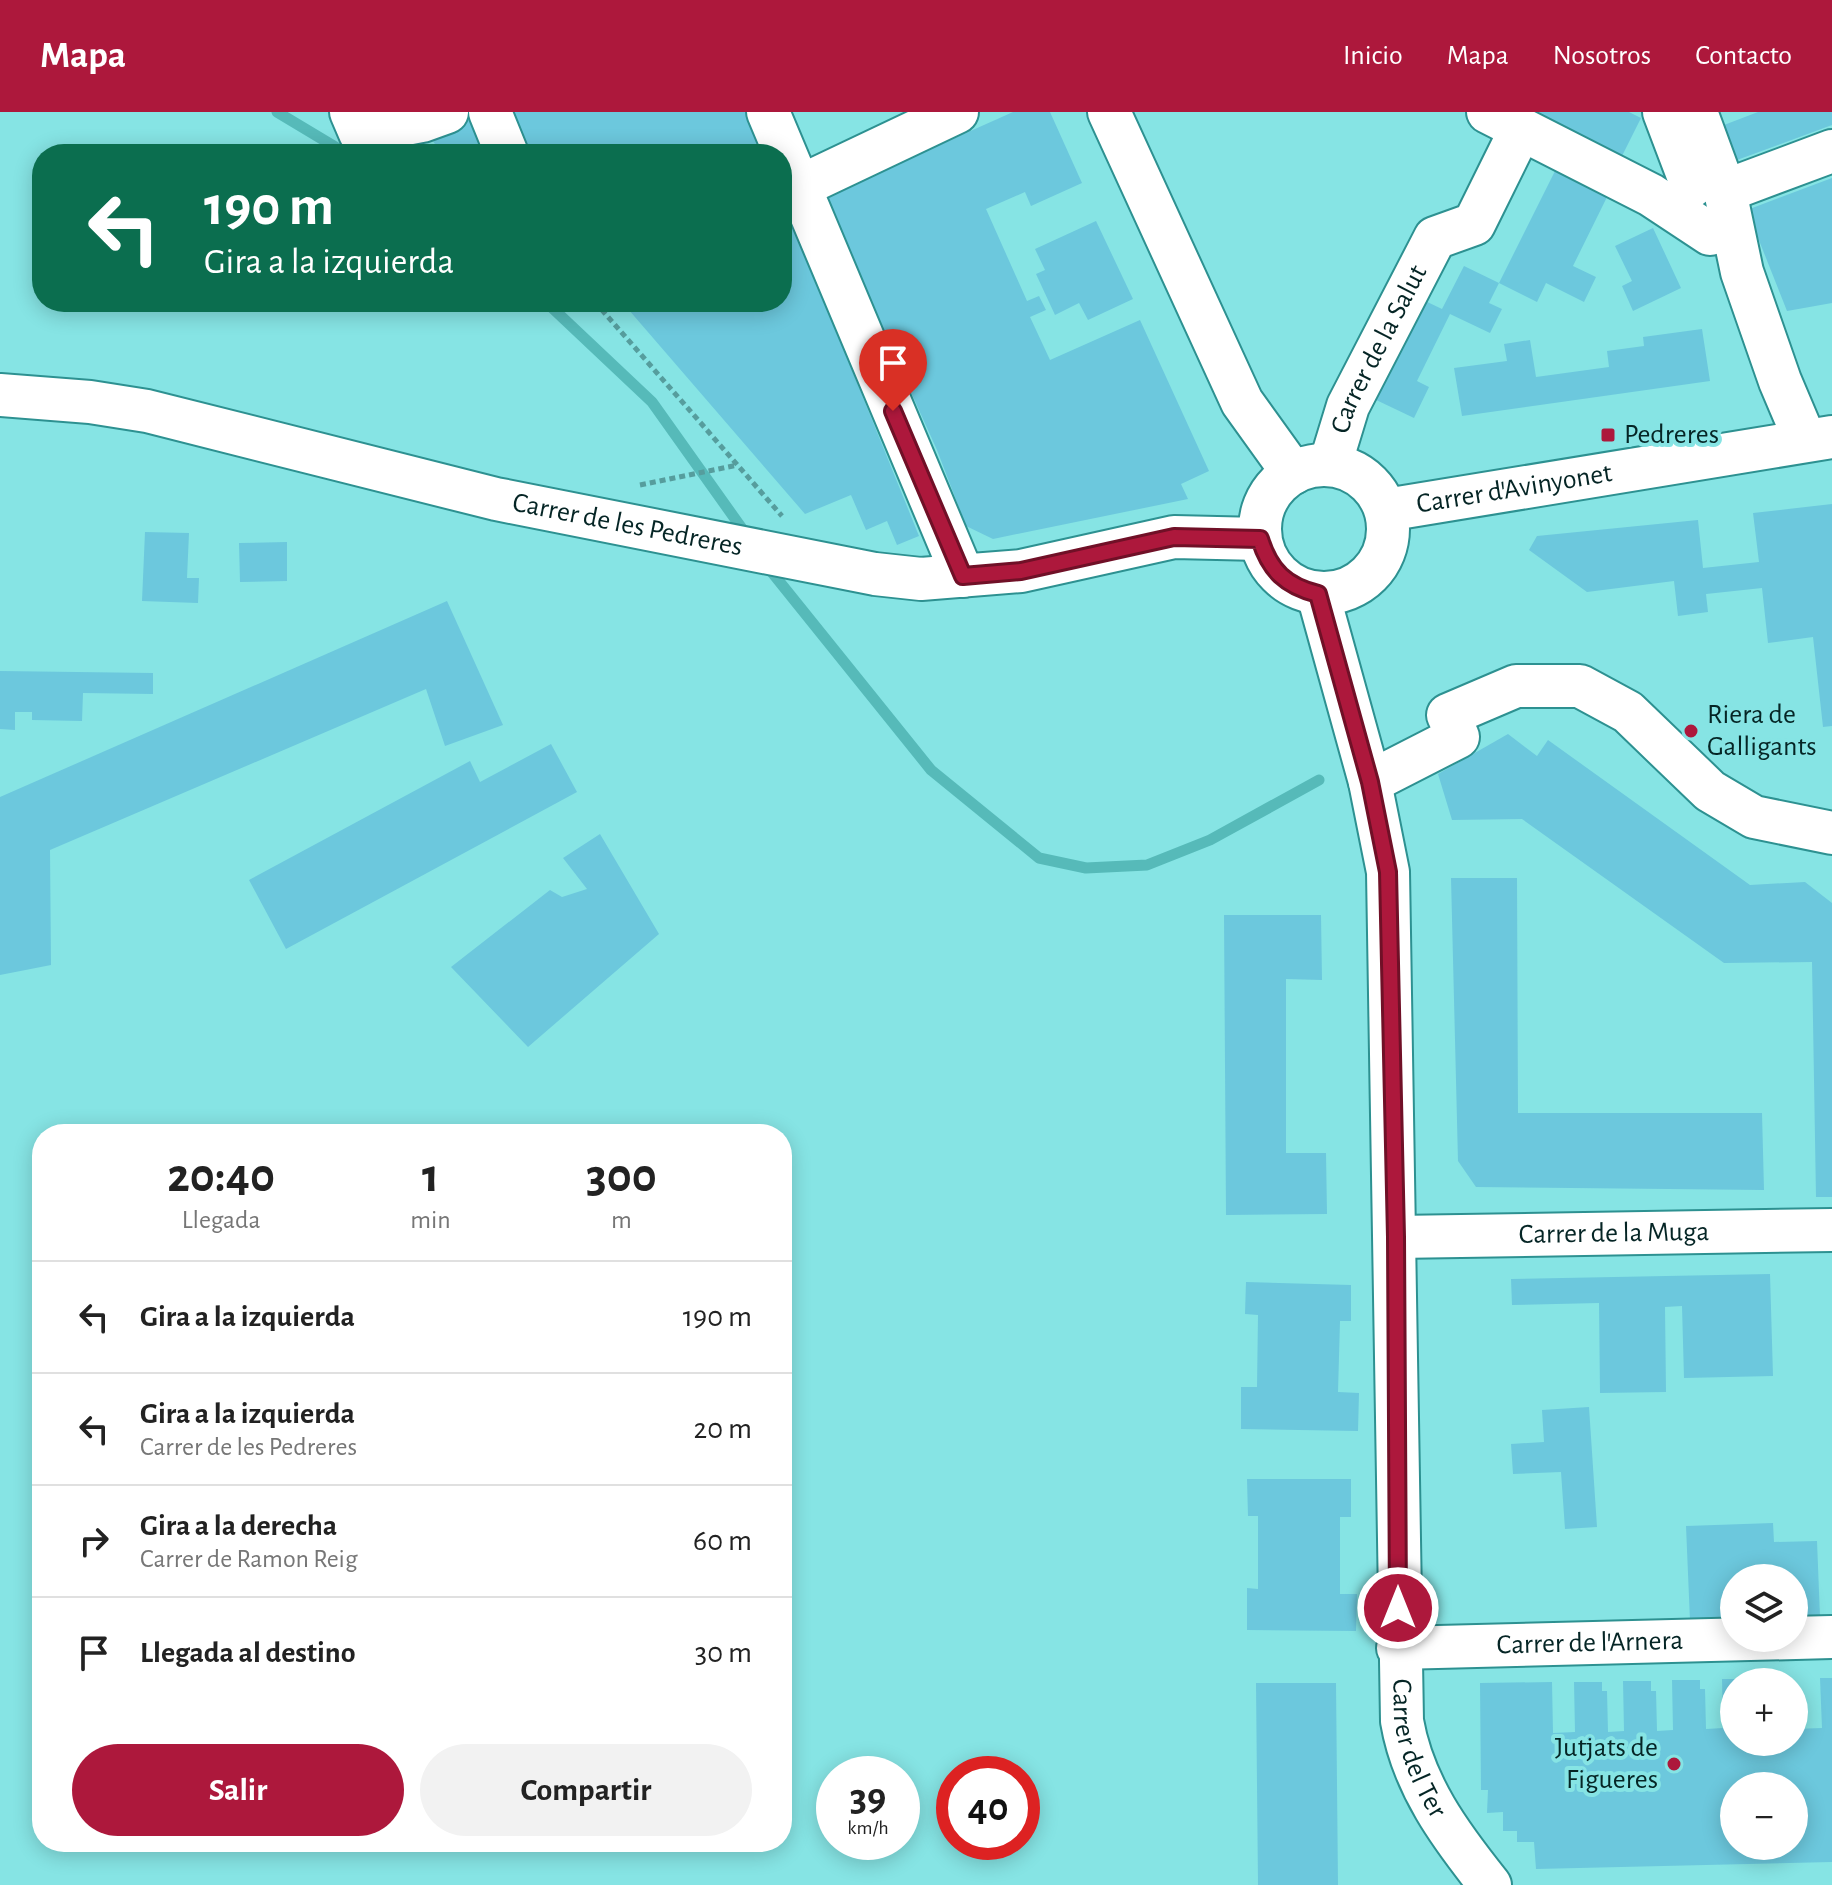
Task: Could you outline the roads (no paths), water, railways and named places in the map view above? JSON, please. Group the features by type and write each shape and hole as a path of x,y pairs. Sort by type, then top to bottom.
{"street":[{"path":"322,112 367,133 447,112"},
{"path":"490,112 503,144"},
{"path":"768,112 777,144"},
{"path":"792,190 957,112"},
{"path":"1109,112 1242,402 1312,469 1365,479 1386,510 1389,530 1385,552 1375,570 1359,584 1340,593 1318,594 1298,589 1280,577 1267,560 1260,539 1260,520 1266,500 1278,484 1312,469"},
{"path":"1664,112 1710,234"},
{"path":"1696,112 1725,191 1742,272 1780,381 1818,438"},
{"path":"1504,120 1651,195 1710,234 1742,272"},
{"name":"Carrer de la Salut","path":"1312,469 1435,238 1474,224 1504,120"},
{"path":"1725,191 1832,151"},
{"path":"792,192 963,576"},
{"name":"Carrer de les Pedreres","path":"0,395 90,402 147,411 496,499 708,541 788,539 921,579 1021,571 1174,537 1260,539"},
{"name":"Carrer d'Avinyonet","path":"1386,510 1482,492 1774,449 1818,438"},
{"name":"Carrer del Ter","path":"1318,594 1370,782 1388,872 1396,1237 1398,1648 1402,1721 1414,1767 1443,1824 1490,1885"},
{"path":"1370,782 1458,737 1448,715 1463,707 1516,686 1580,686 1628,712 1710,791 1754,817 1832,833"},
{"name":"Carrer de la Muga","path":"1396,1237 1832,1230"},
{"name":"Carrer de l'Arnera","path":"1398,1648 1832,1637"}],"waterway":[{"path":"277,112 330,144"},
{"path":"557,312 652,402 748,537"},
{"path":"766,565 931,770 1039,858 1086,868 1147,865 1210,840 1319,780"}],"place":[{"name":"Pedreres","path":"1608,435"},
{"name":"Riera de Galligants","path":"1691,731"},
{"name":"Jutjats de Figueres","path":"1674,1764"}]}
